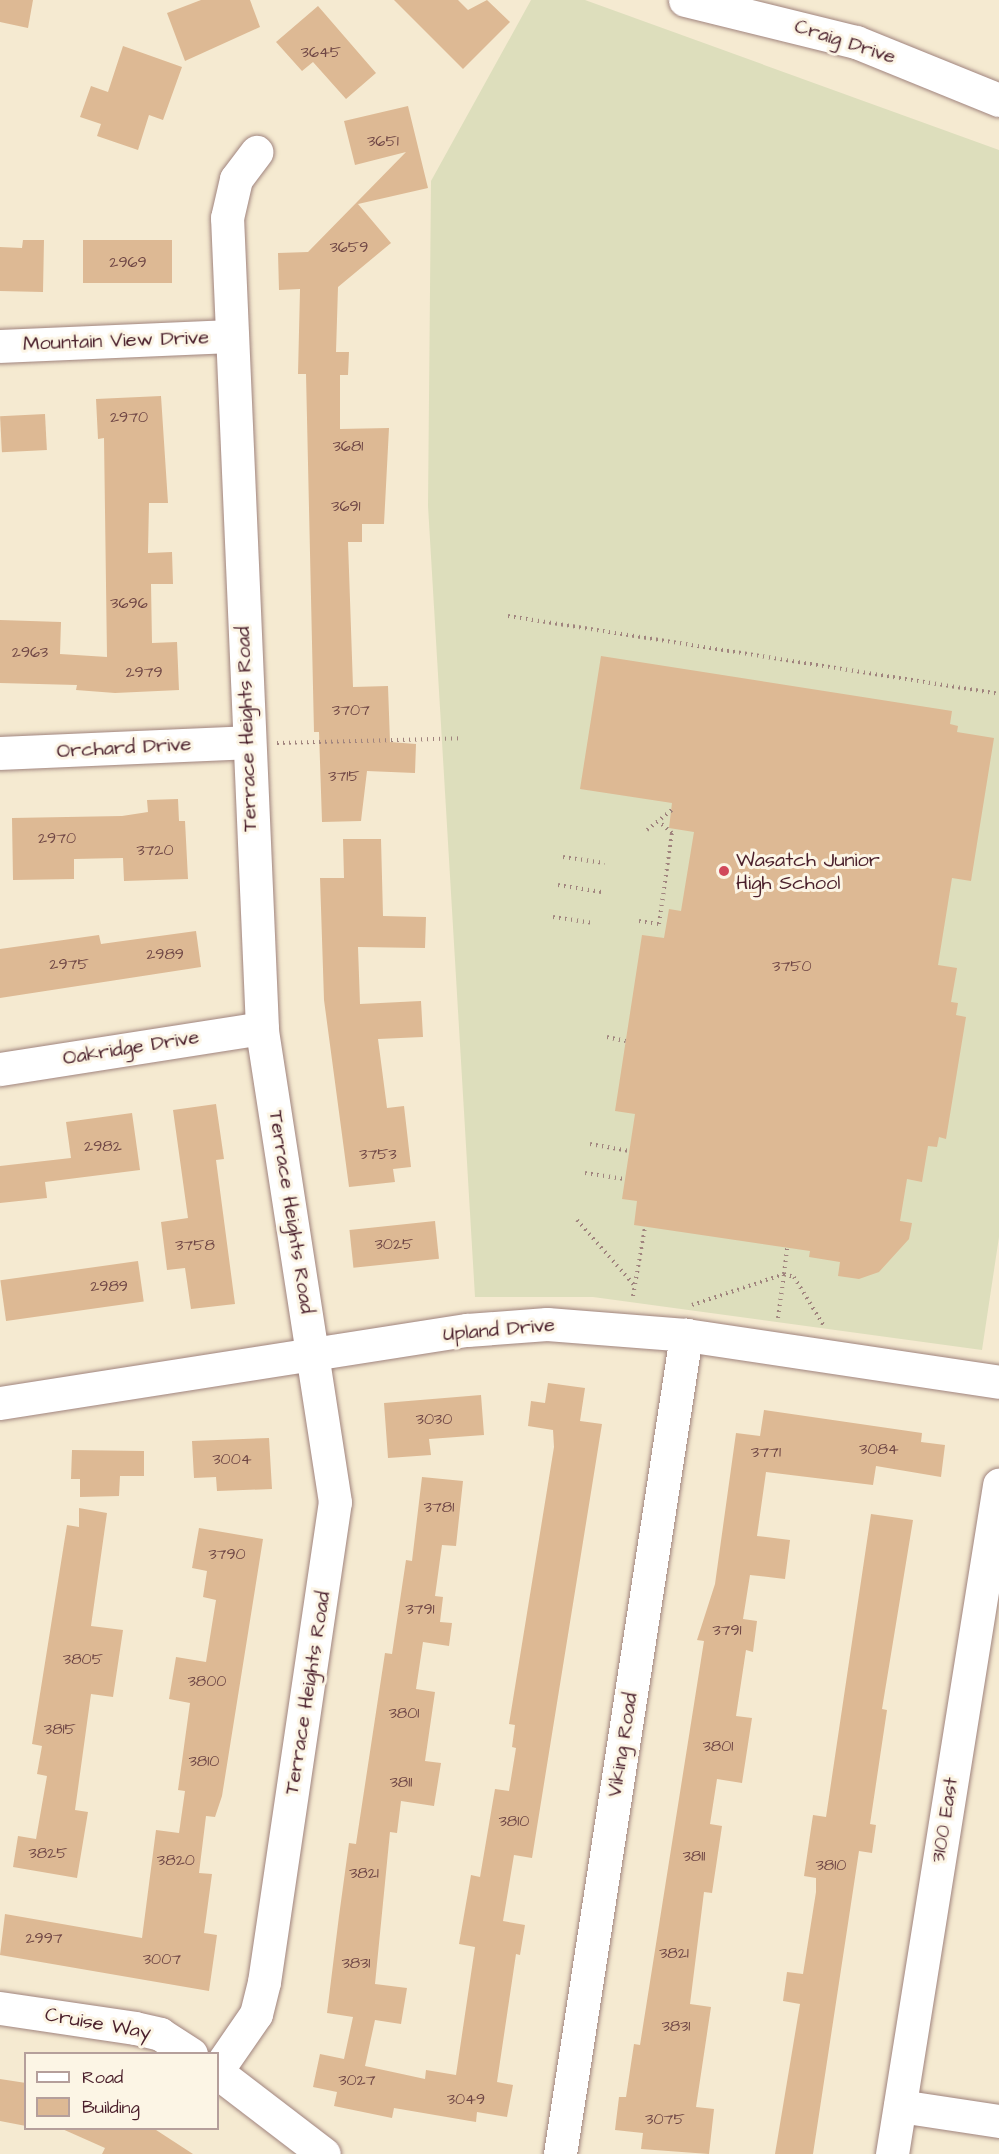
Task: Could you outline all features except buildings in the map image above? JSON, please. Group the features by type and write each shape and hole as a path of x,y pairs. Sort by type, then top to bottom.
{"street":[{"name":"Craig Drive","path":"685,0 779,10 999,100"},
{"name":"Terrace Heights Road","path":"219,2070 256,2014 264,1982 331,1538 332,1464 262,1028 258,743 232,336 227,218 236,179 256,152"},
{"name":"Mountain View Drive","path":"0,346 232,336"},
{"name":"Orchard Drive","path":"0,753 258,743"},
{"name":"Oakridge Drive","path":"0,1069 262,1028"},
{"name":"Upland Drive","path":"0,1403 314,1353 547,1324 688,1320 999,1382"},
{"name":"Viking Road","path":"560,2154 688,1320"},
{"name":"3100 East","path":"892,2154 999,1485"},
{"name":"Cruise Way","path":"0,2007 135,2028 160,2034 188,2052"},
{"path":"219,2072 324,2154"},
{"path":"900,2106 999,2121"}],"path":[{"path":"508,616 999,694"},
{"path":"258,743 463,738"},
{"path":"647,830 672,810"},
{"path":"639,921 660,924 672,833 658,821"},
{"path":"563,857 605,863"},
{"path":"558,885 601,892"},
{"path":"553,917 594,924"},
{"path":"607,1037 626,1041"},
{"path":"590,1144 629,1151"},
{"path":"585,1173 625,1179"},
{"path":"577,1220 635,1286"},
{"path":"633,1296 645,1227"},
{"path":"777,1319 787,1248"},
{"path":"688,1320 784,1274 794,1277 824,1326"}],"shaded area":[{"name":"Wasatch Junior High School","path":"531,0 585,0 999,150 999,1237 982,1350 593,1297 475,1297 428,506 431,181"}],"place":[{"name":"Wasatch Junior High School","path":"724,871"}]}
